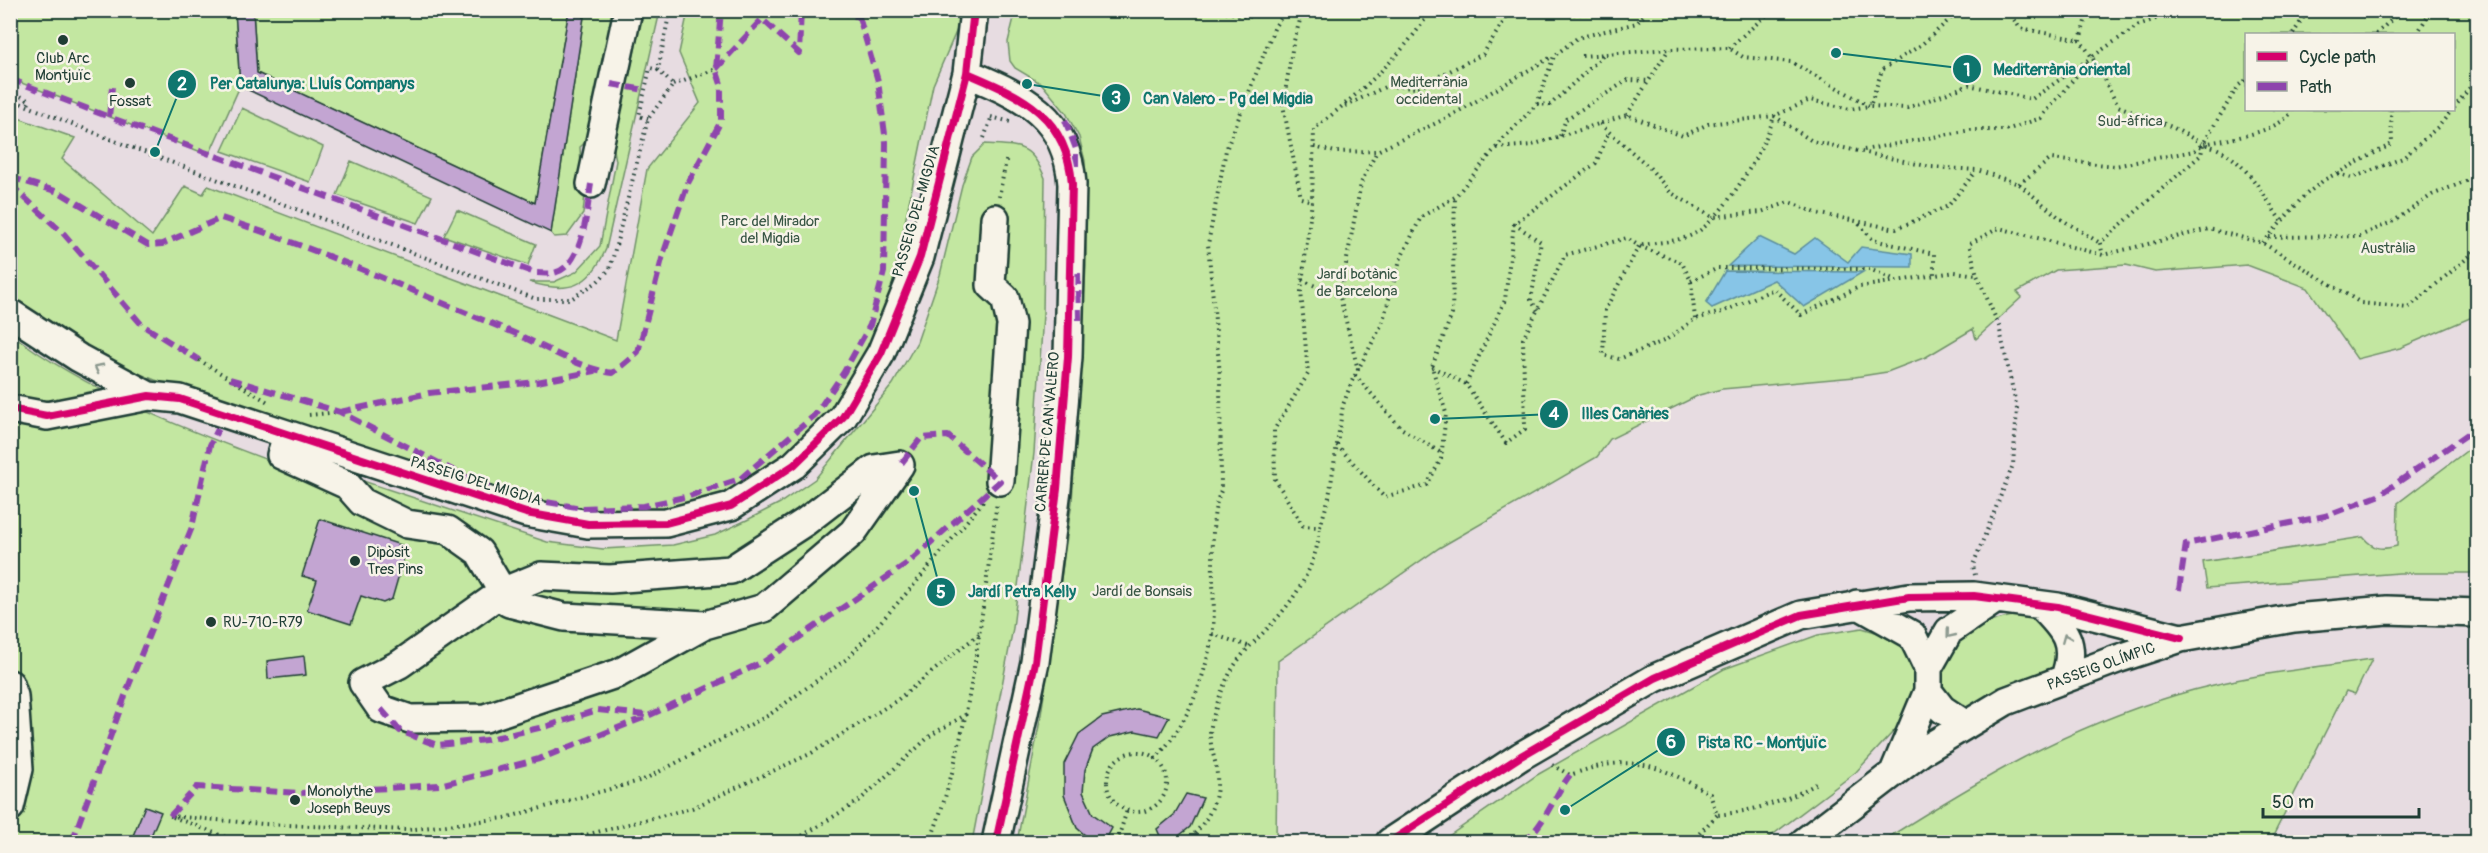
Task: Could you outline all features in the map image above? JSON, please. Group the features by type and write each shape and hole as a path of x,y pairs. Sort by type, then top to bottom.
{"street":[{"path":"591,183 628,10"},
{"name":"PASSEIG DEL MIGDIA","path":"10,409 46,416 150,396 180,399 526,513 588,524 666,523 731,506 794,465 843,417 881,353 920,257 967,73 974,10"},
{"name":"CARRER DE CAN VALERO","path":"967,73 1020,97 1041,113 1061,136 1071,159 1072,184 1068,357 1057,489 1035,662 996,843"},
{"path":"995,218 991,285 1005,298 1011,324 1000,481"},
{"path":"10,312 79,357 150,396"},
{"path":"287,435 281,455 347,485 362,502 407,524 448,530 480,552 509,603 564,617 705,625"},
{"path":"900,465 853,532 764,608 705,625 619,674 485,718 410,719 381,709 363,683 400,664 504,591 541,576 610,579 731,570 805,522 874,469 900,465"},
{"path":"1390,843 1521,756 1655,678 1801,615 1908,597 1985,597 2040,605 2181,638"},
{"path":"1894,773 1928,680 1949,631 1985,597"},
{"path":"1857,604 1912,635 1928,680 1942,709 1966,725"},
{"path":"2040,605 2057,621 2068,639 2071,661 2064,679"},
{"name":"PASSEIG OLÍMPIC","path":"1804,843 1894,773 2006,701 2181,638 2294,618 2387,609 2478,613"},
{"path":"10,684 15,696 14,762 10,807"}],"path":[{"path":"658,70 670,10"},
{"path":"1220,10 1248,17 1287,10"},
{"path":"1155,759 1171,741 1193,703 1212,634 1213,536 1217,500 1221,491 1220,386 1208,244 1226,150 1275,26 1287,10"},
{"path":"1303,10 1293,44 1283,105 1301,198 1312,201"},
{"path":"1320,527 1304,526 1275,479 1274,430 1308,374 1302,317 1302,280 1312,201 1314,129 1414,39 1431,10"},
{"path":"1340,108 1387,86 1416,88 1484,54 1511,10"},
{"path":"1550,10 1567,14 1646,13 1654,10"},
{"path":"1729,48 1772,10"},
{"path":"1870,105 1882,70 1921,45 1960,10"},
{"path":"2007,10 2020,28 2080,40 2092,57 2118,106 2172,127 2203,144 2215,147 2247,170 2282,221"},
{"path":"2080,40 2088,10"},
{"path":"1627,115 1683,136 1708,124 1774,116 1810,100 1850,108 1870,105 1907,108 1969,85 2032,99 2139,25 2181,10"},
{"path":"2294,33 2308,10"},
{"path":"2377,33 2402,10"},
{"path":"2418,33 2431,10"},
{"path":"1314,147 1335,152 1377,151 1449,117 1554,56 1577,38 1636,22 1646,13"},
{"path":"1582,56 1669,49 1729,48 1743,57 1791,62 1870,105"},
{"path":"1497,148 1532,146 1627,115 1669,49"},
{"path":"1537,104 1550,105 1605,54"},
{"path":"1186,843 1210,815 1216,798 1218,780 1210,733 1227,678 1248,646 1286,608 1303,582 1319,546 1320,527 1338,445 1343,405 1355,375 1382,324 1400,260 1421,217 1455,197 1537,104 1554,56"},
{"path":"1861,151 1971,130 2006,130 2041,118 2092,57"},
{"path":"648,119 639,116 650,68 658,70 673,84"},
{"path":"10,99 536,299 571,299 597,282 610,269 648,119 673,84 716,69"},
{"path":"2455,106 2478,77"},
{"path":"1560,136 1566,119 1628,80 1649,81"},
{"path":"2019,183 2051,159 2115,166 2194,151 2203,144 2238,86 2245,81"},
{"path":"10,92 30,100 27,106"},
{"path":"984,138 995,108"},
{"path":"2203,144 2259,132 2289,117 2292,111"},
{"path":"2264,243 2304,196 2337,174 2392,144 2391,111"},
{"path":"2337,174 2352,178 2403,158 2439,126 2451,111"},
{"path":"1774,116 1812,141 1931,167 1977,170 2019,183 2061,219 2100,243 2103,255"},
{"path":"1774,116 1770,133 1743,180 1712,217 1694,234 1639,246 1605,310 1603,355 1620,359 1666,340 1695,319 1722,312 1774,289 1801,315 1859,287 1934,274 1955,272 1977,275"},
{"path":"991,117 1012,123"},
{"path":"1600,124 1649,167 1670,192 1712,217 1761,212 1789,202 1858,223 1896,229 1948,206 1977,170"},
{"path":"1466,384 1505,300 1514,224 1596,163 1609,131"},
{"path":"2100,243 2201,156 2203,144"},
{"path":"1358,370 1340,297 1361,183 1377,151"},
{"path":"995,218 1007,156"},
{"path":"2269,237 2360,236 2394,220 2432,195 2478,176"},
{"path":"1338,445 1384,497 1427,485 1441,453 1446,413 1432,367 1452,314 1455,197"},
{"path":"1858,223 1873,240 1934,254 1934,274"},
{"path":"1514,224 1540,242 1531,300 1538,312"},
{"path":"1985,597 1977,586 1973,565 2013,465 2017,409 2000,326 1977,275 1969,244 1999,228 2103,255 2209,229 2264,243 2361,303 2408,309 2478,249"},
{"path":"1432,367 1466,384 1506,443 1526,429 1523,339 1565,255 1626,238 1639,246 1682,263 1691,281 1695,319"},
{"path":"1691,281 1718,268 1869,269 1894,280"},
{"path":"1302,280 1340,297"},
{"path":"199,360 275,406"},
{"path":"1355,375 1401,428 1441,453"},
{"path":"287,435 293,417 340,411"},
{"path":"930,843 949,793 968,714 1000,481"},
{"path":"238,843 170,816 263,824 407,830 505,818 643,780 770,715 848,658 914,586 1000,481"},
{"path":"558,843 692,808 810,754 896,701 979,634"},
{"path":"1212,634 1248,646"},
{"path":"792,843 859,801 931,735 968,714"},
{"path":"1133,752 1149,754 1155,759 1160,763 1166,776 1167,786 1162,798 1149,809 1127,810 1118,804 1108,790 1107,781 1111,767 1117,759 1133,752"},
{"path":"1547,762 1570,775 1598,765 1643,763 1678,775 1710,794 1717,815"},
{"path":"1691,843 1717,815 1743,812 1794,797 1816,784"},
{"path":"1117,843 1127,810"}],"green space":[{"name":"Jardí botànic de Barcelona","path":"1016,10 2477,11 2477,315 2400,348 2357,359 2308,288 2247,265 2155,272 2126,265 2056,270 2017,292 2022,297 1976,339 1973,329 1926,357 1887,372 1722,389 1699,395 1610,439 1597,457 1439,548 1278,661 1276,842 1017,842 1041,715 1072,502 1086,266 1085,161 1079,137 1066,113 1042,84 1015,68 1010,61 1008,42"},
{"name":"Fossat","path":"10,11 235,11 240,86 209,155 11,79"},
{"path":"253,11 569,11 535,203 257,73"},
{"path":"585,11 618,11 590,138 580,147 581,167 587,173 583,214 567,236 554,237 551,233"},
{"path":"644,11 660,11 606,249 592,272 576,285 555,287 529,282 554,282 576,272 600,246 616,161 613,144"},
{"name":"Parc del Mirador del Migdia","path":"688,11 965,11 933,85 883,330 836,408 765,476 719,497 673,512 591,517 519,501 155,380 98,357 11,299 10,115 75,138 62,159 152,236 185,186 203,194 208,186 616,340 647,169 700,103 679,53"},
{"path":"242,108 323,147 310,182 222,151"},
{"path":"985,144 1015,146 1029,152 1045,178 1043,314 1034,453 1013,628 972,842 11,842 10,333 44,357 116,397 193,431 310,476 327,469 547,542 603,549 673,545 715,535 780,503 815,479 893,384 917,342 940,275 962,185 972,157"},
{"path":"351,161 432,196 418,223 337,195"},
{"path":"457,210 536,244 528,265 444,236"},
{"path":"2477,443 2477,573 2399,573 2207,588 2203,562 2363,537 2378,548 2397,546 2398,503"},
{"path":"2018,614 2043,626 2048,632 2055,646 2058,665 1998,691 1963,711 1952,701 1942,680 1942,670 1950,650 1975,629"},
{"path":"1862,628 1892,637 1905,647 1913,658 1916,685 1904,720 1856,772 1763,842 1440,842 1537,775 1724,669 1818,635"},
{"path":"2372,659 2355,694 2346,691 2270,842 1881,842 2023,758 2059,740 2135,709 2200,688 2273,673"}],"water":[{"path":"1759,237 1794,254 1815,238 1848,262 1861,247 1912,254 1912,267 1728,266"},
{"path":"1725,271 1863,272 1804,307 1774,280 1712,308 1706,303"}],"building":[{"path":"235,10 253,10 257,73 535,203 569,10 585,10 551,233 240,86"},
{"name":"Dipòsit Tres Pins","path":"320,519 407,547 392,599 383,603 361,596 351,624 307,610 317,580 302,576"},
{"path":"304,656 306,675 268,679 267,661"},
{"path":"1137,709 1169,717 1159,736 1135,731 1110,737 1093,749 1085,770 1083,792 1093,814 1112,828 1104,843 1094,843 1077,828 1064,795 1064,764 1079,734 1102,717"},
{"path":"1186,794 1203,798 1190,827 1170,843 1163,843 1157,829 1174,815"},
{"path":"145,806 161,812 148,843 130,843"}],"marked path":[{"path":"10,177 59,192 148,245 162,244 221,218 258,230 507,330 572,361 613,373 638,352 663,255 688,183 721,121 721,84 716,69 721,10"},
{"path":"716,69 762,19 799,53 801,10"},
{"path":"837,10 858,17 861,12"},
{"path":"230,379 340,412 472,480 523,498 582,508 644,506 689,496 740,479 815,415 844,372 870,325 884,272 886,142 878,81 857,10"},
{"path":"10,79 109,117"},
{"path":"611,84 645,90"},
{"path":"112,87 109,117 535,273 554,273 564,268 572,260 582,235 591,184"},
{"path":"1065,120 1076,149 1076,168"},
{"path":"10,184 64,234 142,325 199,360"},
{"path":"1078,273 1079,320"},
{"path":"340,412 429,393 537,382 595,371"},
{"path":"2179,590 2186,544 2325,516 2378,496 2478,427"},
{"path":"72,842 129,685 192,527 210,445 218,429"},
{"path":"170,816 197,787 300,793 440,785 539,759 648,716 765,661 909,562 1000,481 948,436 921,438 900,465"},
{"path":"381,709 400,731 437,745 485,740 548,726 597,710 645,715"},
{"path":"1523,842 1543,819 1570,775"}],"cycle path":[{"path":"10,409 47,416 149,396 180,399 526,513 588,524 666,523 731,506 794,465 843,417 881,353 920,257 967,73 974,10"},
{"path":"967,73 1024,101 1052,125 1062,141 1072,184 1068,357 1057,489 1035,662 996,842"},
{"path":"1390,842 1521,756 1655,678 1801,615 1909,597 1974,596 2058,607 2181,638"}],"place":[{"name":"Club Arc Montjuïc","path":"63,40"},
{"name":"Mediterrània oriental","path":"1836,53"},
{"name":"Fossat","path":"130,83"},
{"name":"Can Valero - Pg del Migdia","path":"1027,84"},
{"name":"Per Catalunya: Lluís Companys","path":"155,152"},
{"name":"Illes Canàries","path":"1435,419"},
{"name":"Jardí Petra Kelly","path":"914,491"},
{"name":"Dipòsit Tres Pins","path":"355,561"},
{"name":"RU-710-R79","path":"211,622"},
{"name":"Monolythe Joseph Beuys","path":"295,800"},
{"name":"Pista RC - Montjuïc","path":"1565,810"}],"park label":[{"name":"Mediterrània occidental","path":"1429,90"},
{"name":"Sud-àfrica","path":"2130,121"},
{"name":"Austràlia","path":"2388,248"},
{"name":"Jardí de Bonsais","path":"1142,591"}]}
